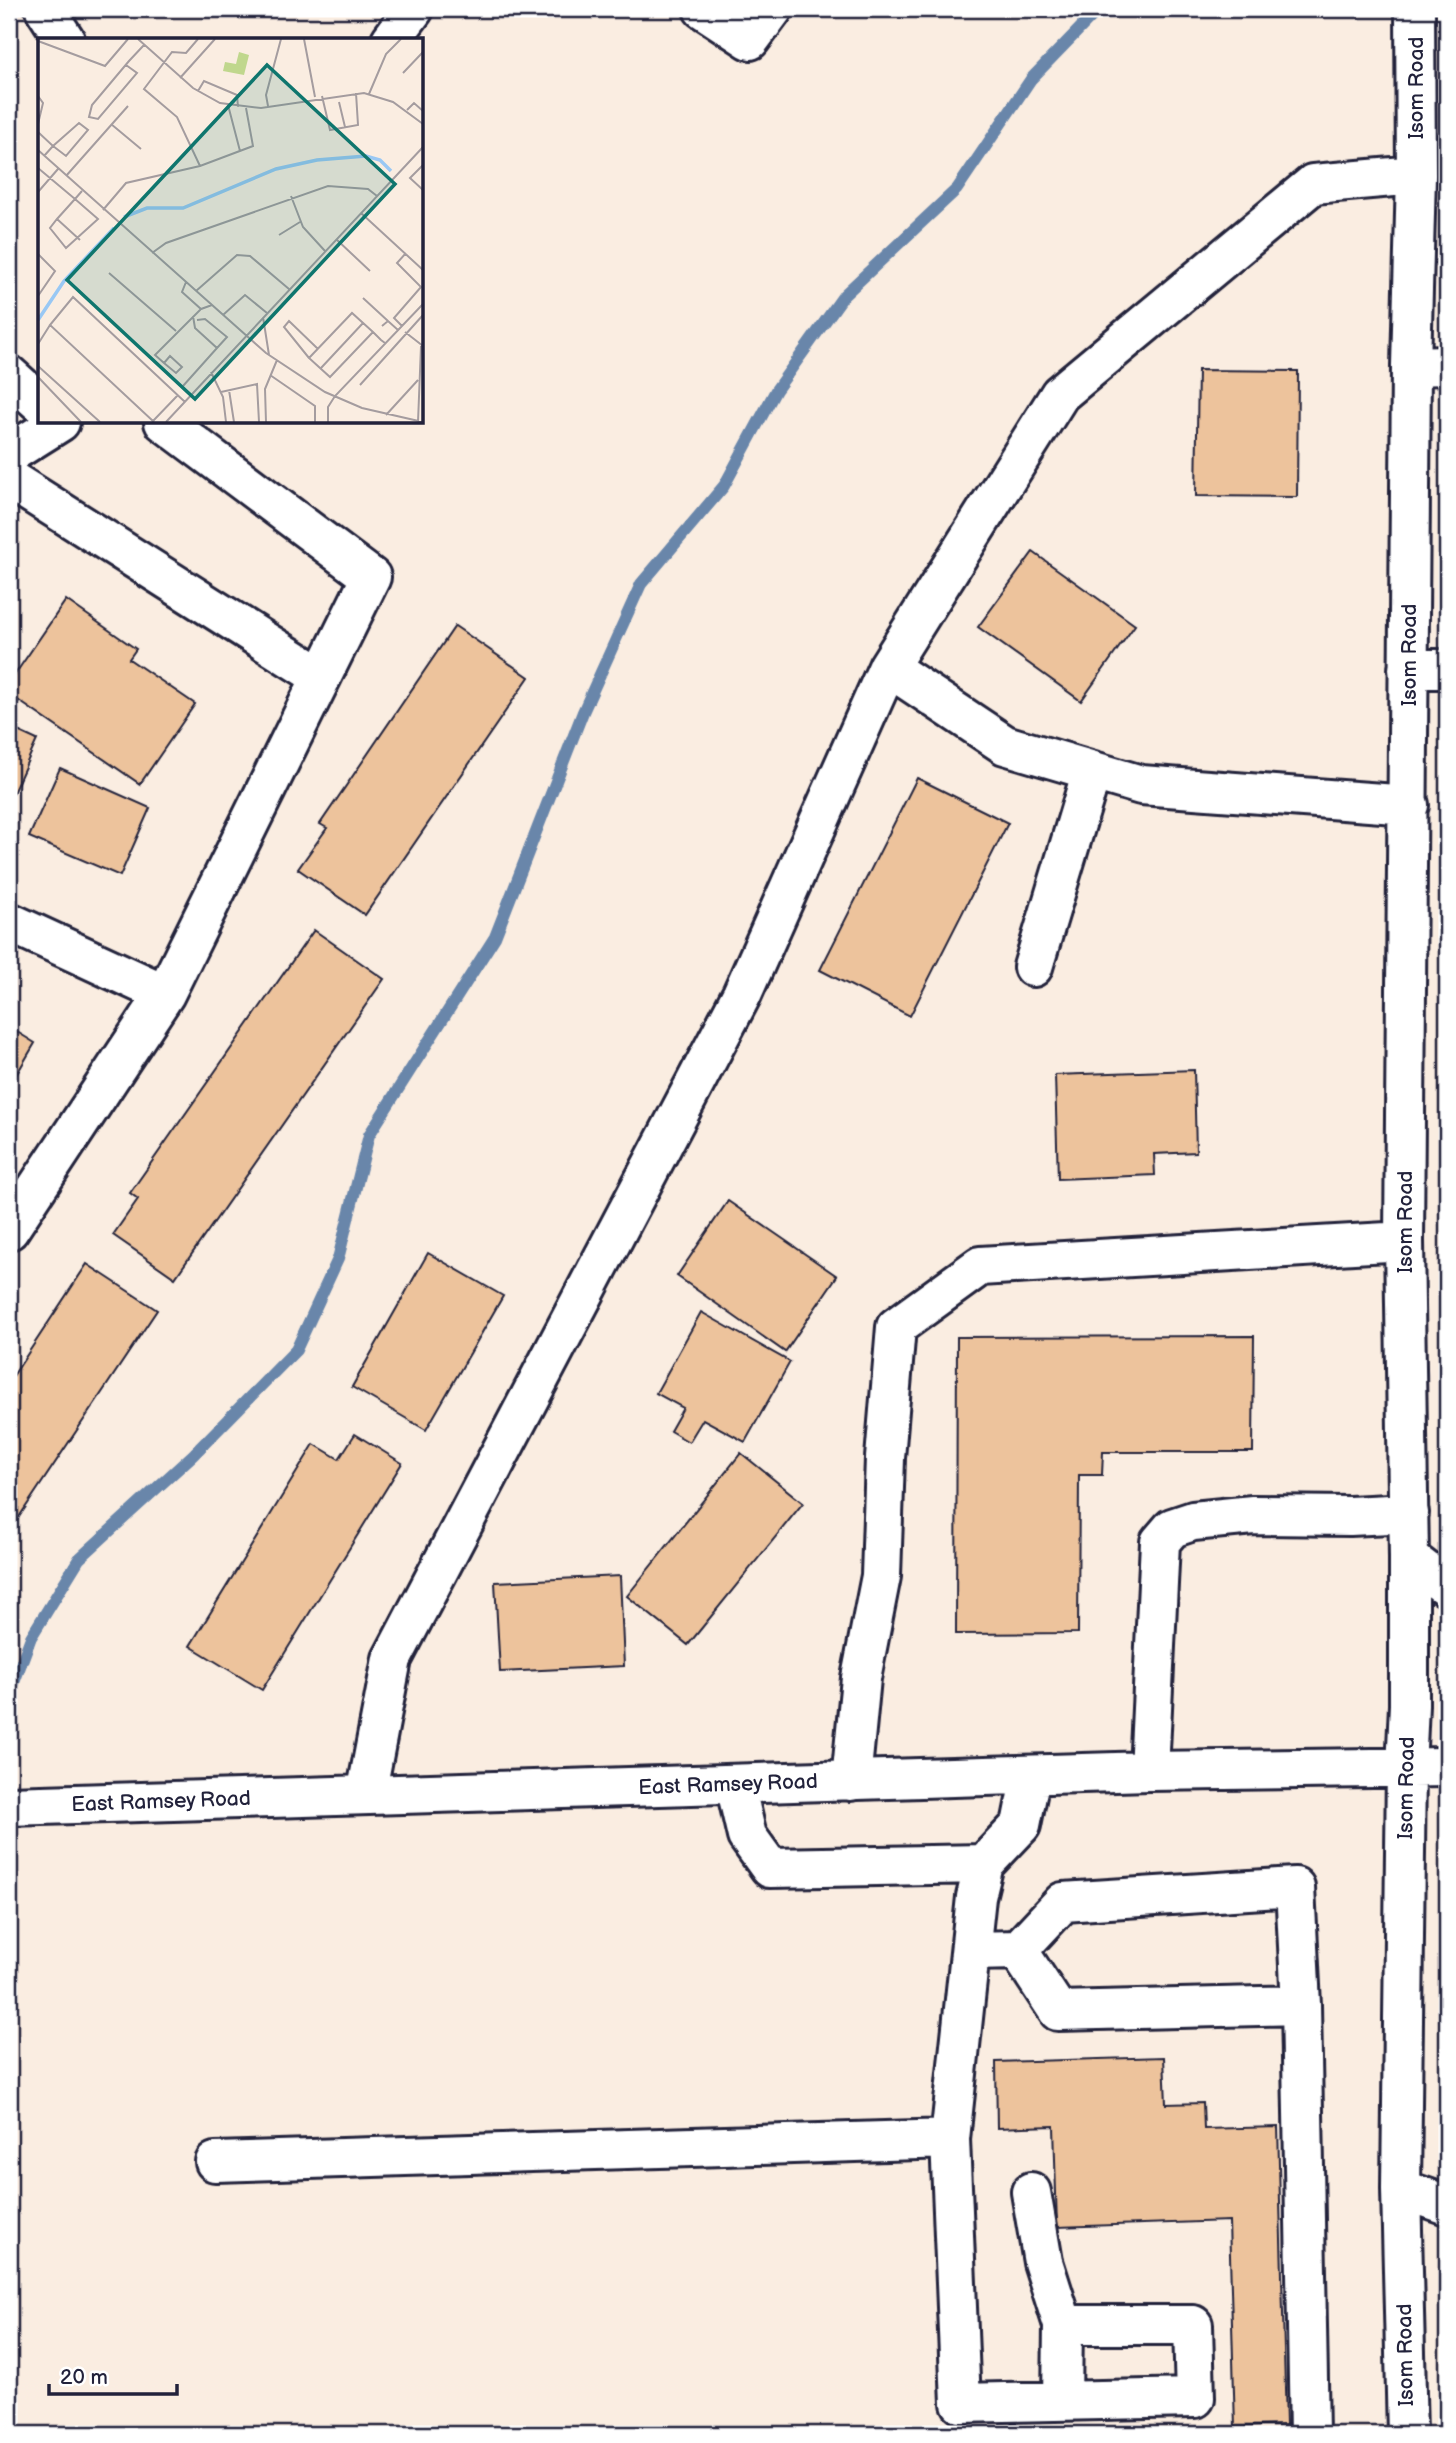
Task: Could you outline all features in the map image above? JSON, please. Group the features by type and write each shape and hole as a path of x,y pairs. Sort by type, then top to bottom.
{"street":[{"path":"46,9 64,38"},
{"path":"392,38 414,9"},
{"path":"703,9 751,40 773,9"},
{"name":"Isom Road","path":"1407,2434 1401,2189 1409,1705 1404,1241 1408,669 1429,365 1416,175 1415,9"},
{"path":"366,1795 392,1659 742,994 888,667 1060,394 1313,184 1416,175"},
{"path":"9,375 38,401"},
{"path":"9,454 57,424"},
{"path":"9,1230 165,994 371,577 167,424"},
{"path":"9,479 321,677"},
{"path":"888,667 1005,745 1141,785 1409,805"},
{"path":"1408,669 1447,669"},
{"path":"1033,967 1092,771"},
{"path":"9,922 165,994"},
{"path":"850,1781 861,1678 881,1576 885,1458 896,1327 980,1266 1404,1241"},
{"path":"1149,1771 1160,1542 1172,1528 1193,1521 1253,1515 1350,1516 1409,1513"},
{"path":"1409,1558 1447,1587"},
{"name":"East Ramsey Road","path":"9,1805 1149,1771 1447,1767"},
{"path":"1031,1775 1021,1825 984,1864 976,1897 950,2139 961,2403 1195,2398 1193,2325 1063,2325"},
{"path":"735,1784 747,1836 769,1868 984,1864"},
{"path":"971,1951 1018,1950 1063,1902 1295,1887 1301,2005 1309,2433"},
{"path":"1018,1950 1058,2011 1301,2005"},
{"path":"215,2162 950,2139"},
{"path":"1401,2189 1447,2205"},
{"path":"1031,2192 1043,2262 1063,2325 1062,2401"}],"building":[{"path":"1198,370 1298,371 1297,497 1196,496"},
{"path":"1033,552 1135,625 1081,701 978,627"},
{"path":"66,600 136,649 129,659 195,704 140,784 9,694 9,683"},
{"path":"455,626 529,677 365,915 298,869 327,828 320,824"},
{"path":"9,727 37,740 9,802"},
{"path":"60,768 150,808 120,876 29,837"},
{"path":"917,778 1008,823 910,1016 820,970"},
{"path":"314,930 384,979 175,1278 113,1235 138,1199 130,1193"},
{"path":"9,1027 35,1043 9,1087"},
{"path":"1194,1070 1196,1152 1154,1154 1155,1175 1058,1179 1055,1075"},
{"path":"728,1201 837,1276 785,1352 677,1276"},
{"path":"428,1253 503,1296 426,1430 352,1387"},
{"path":"87,1264 157,1310 9,1532 9,1382"},
{"path":"701,1312 790,1362 745,1442 703,1419 689,1442 670,1431 683,1408 656,1393"},
{"path":"1254,1336 1253,1452 1103,1452 1102,1475 1079,1475 1078,1633 956,1634 957,1337"},
{"path":"355,1434 402,1463 262,1690 190,1646 314,1444 339,1459"},
{"path":"741,1453 803,1503 688,1645 627,1596"},
{"path":"620,1576 624,1666 500,1672 495,1582"},
{"path":"1164,2057 1166,2104 1203,2103 1204,2129 1278,2127 1286,2425 1235,2427 1229,2221 1057,2227 1054,2126 997,2128 996,2062"}],"waterway":[{"path":"9,1696 31,1637 79,1559 193,1455 296,1350 338,1259 369,1135 495,937 583,712 641,584 724,486 776,390 844,295 957,189 1031,79 1099,9"}]}
